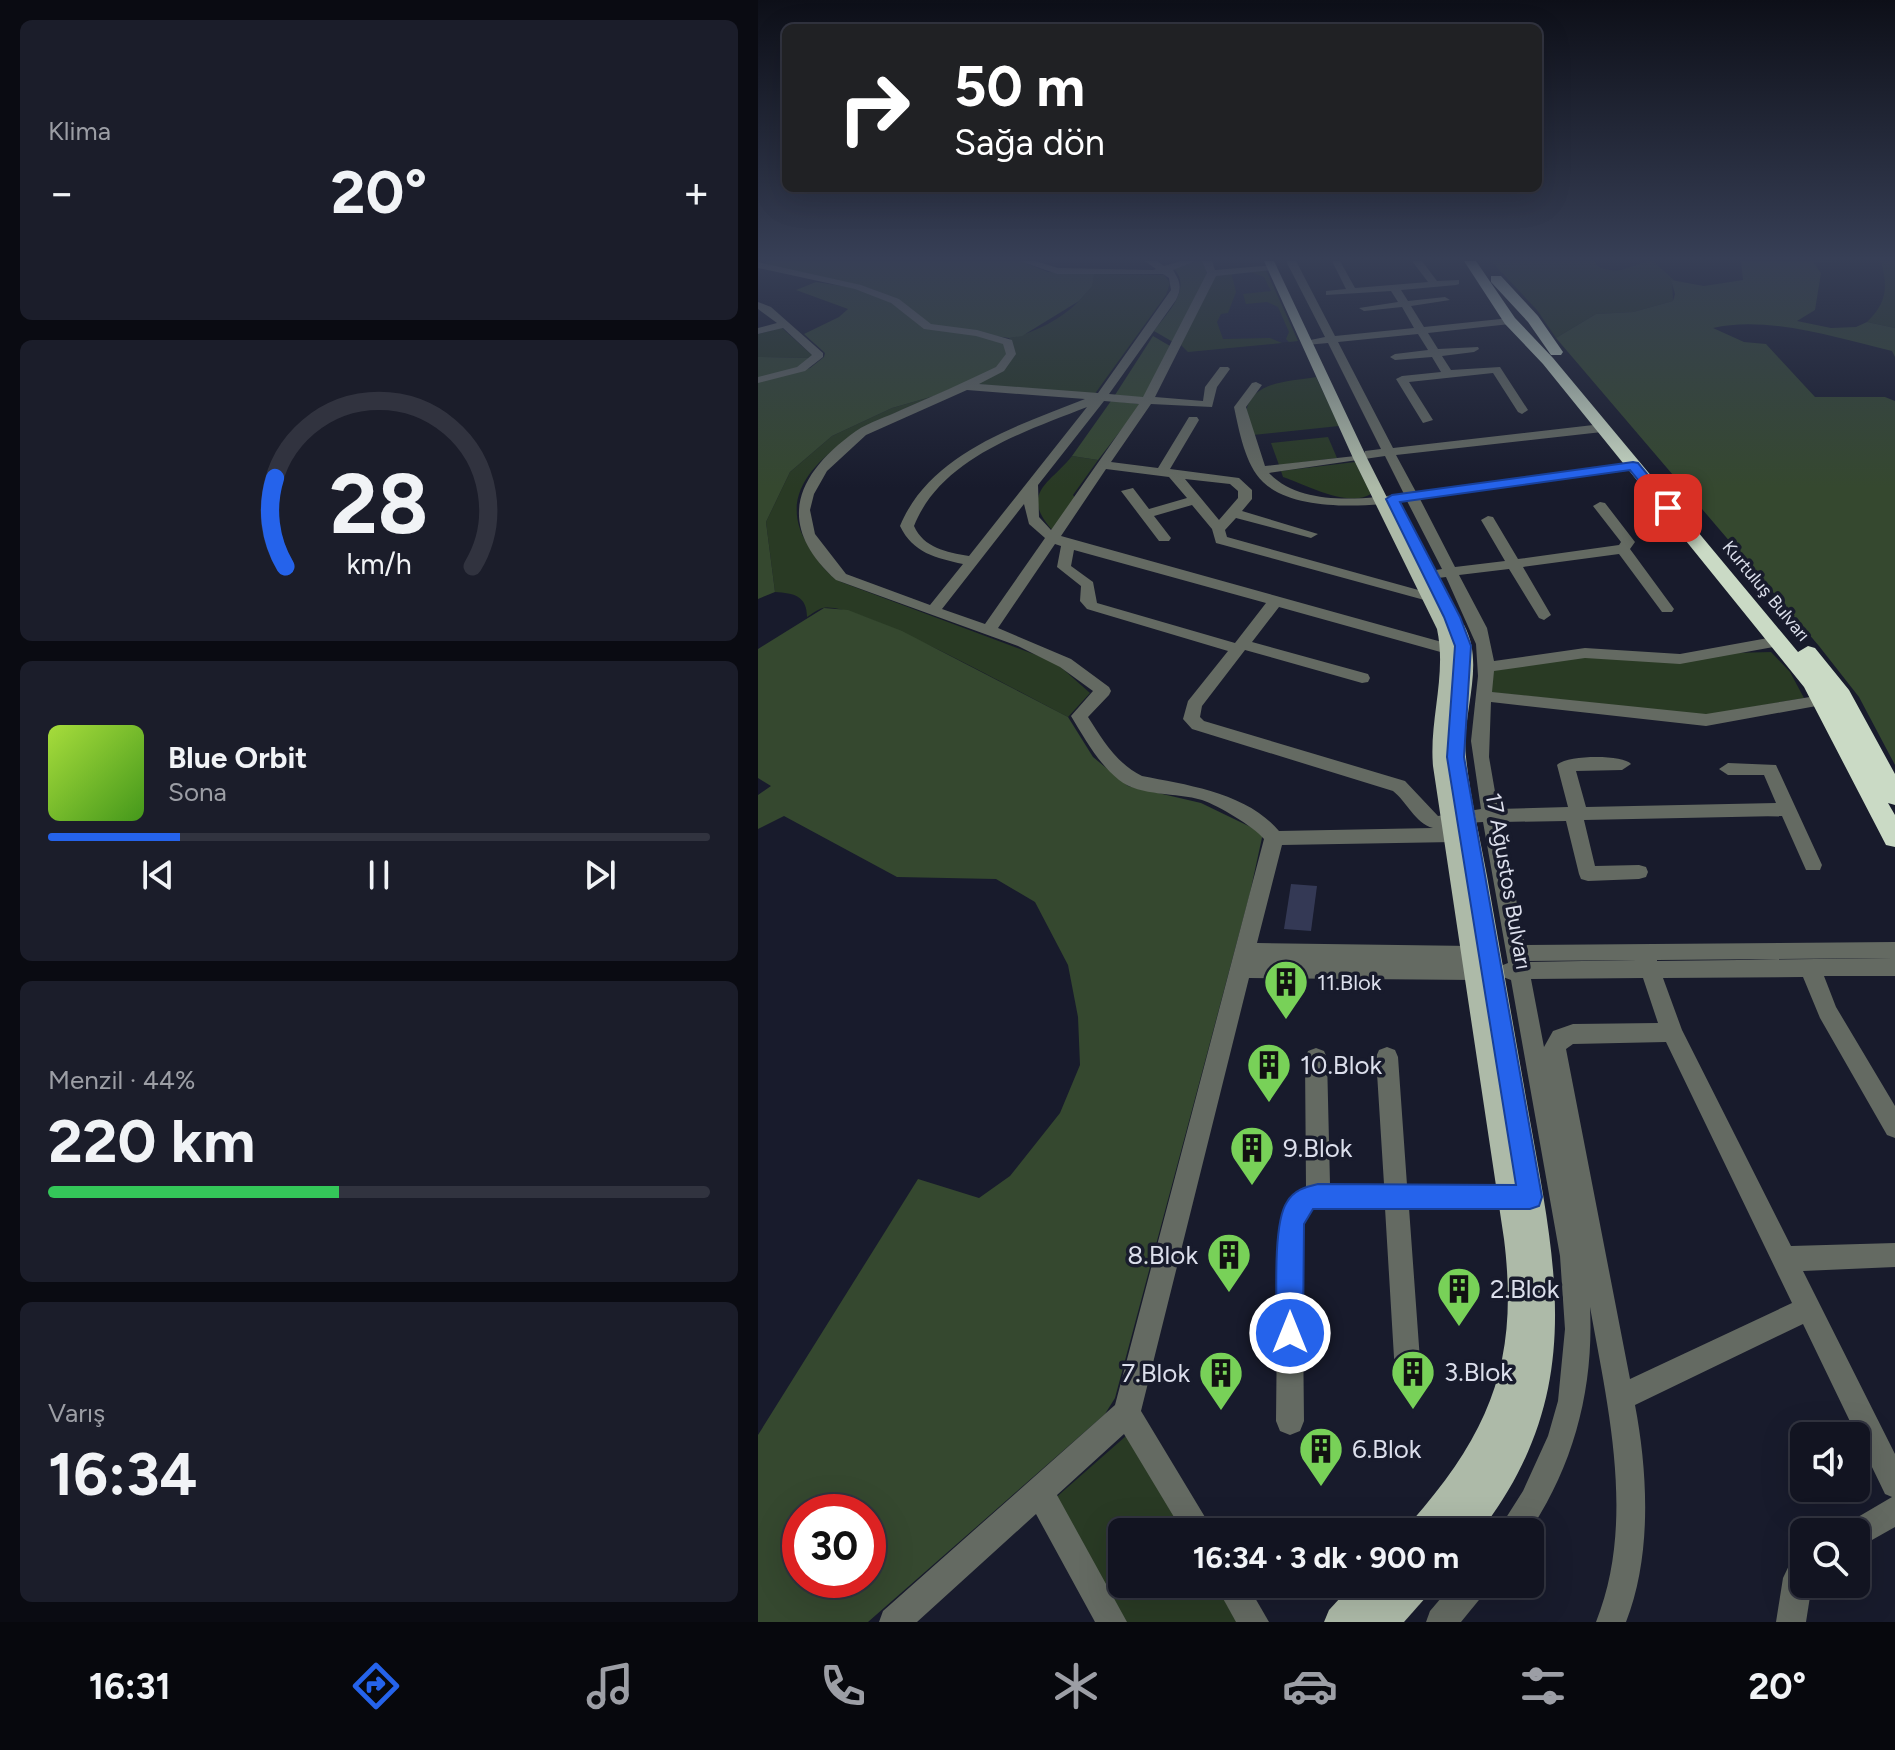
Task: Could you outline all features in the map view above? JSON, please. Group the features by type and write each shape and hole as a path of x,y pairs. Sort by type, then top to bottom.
{"highway":[{"name":"Kurtuluş Bulvarı","path":"1532,337 1602,428 1779,641 1822,700 1895,838"},
{"name":"Kurtuluş Bulvarı","path":"1538,337 1574,374 1830,680 1895,796"}],"main road":[{"name":"17 Ağustos Bulvarı","path":"1316,339 1436,582 1445,629 1457,652 1449,674 1439,736 1520,1197 1544,1309 1536,1384 1523,1427 1489,1496 1471,1518"},
{"name":"17 Ağustos Bulvarı","path":"1435,1518 1486,1450 1507,1402 1523,1306 1520,1197"},
{"path":"1341,1622 1363,1598"},
{"path":"1381,1622 1402,1598"}],"street":[{"path":"758,380 801,369 819,355 798,337"},
{"path":"990,337 1008,342 1011,354 1004,365 966,386 855,436 816,477 803,510 808,534 836,573 1061,658 1103,691 1079,716 1101,751 1126,776 1138,782 1208,795 1264,826 1274,838"},
{"path":"933,611 1145,337"},
{"path":"1160,337 1175,345"},
{"path":"988,631 1061,541 1103,465 1148,401 1179,337"},
{"path":"1316,339 1338,337"},
{"path":"1425,337 1448,374"},
{"path":"1395,357 1474,349"},
{"path":"1208,405 1211,387 1224,369"},
{"path":"1427,420 1402,379 1496,369 1522,410"},
{"path":"1240,407 1256,385"},
{"path":"966,386 1240,407"},
{"path":"972,561 933,553 919,545 907,526 917,499 950,471 1015,432 1101,397"},
{"path":"1240,407 1262,470 1275,483 1328,502 1352,504 1395,499 1633,466"},
{"path":"1167,472 1193,420"},
{"path":"1262,470 1602,428"},
{"path":"1103,465 1237,482 1246,495 1219,528 1218,536 1223,541 1436,582 1514,564 1623,549 1628,542 1600,506"},
{"path":"1167,472 1219,528"},
{"path":"1033,484 1029,502 1031,515 1039,528 1061,541 1457,652"},
{"path":"1128,491 1164,538"},
{"path":"1395,499 1436,582 1483,639 1487,667 1479,747 1572,1256 1580,1329 1575,1383 1561,1447 1542,1490 1522,1518"},
{"path":"1145,514 1194,500"},
{"path":"1234,513 1311,534"},
{"path":"1488,520 1544,615"},
{"path":"1061,541 1064,567 1088,585 1087,601 1092,606 1362,678"},
{"path":"1623,549 1667,609"},
{"path":"1275,602 1194,705 1191,714 1193,722 1399,786 1407,792 1425,818 1433,823 1457,825"},
{"path":"1487,667 1585,653 1680,659 1779,641"},
{"path":"1483,696 1706,720 1822,700"},
{"path":"1622,764 1566,765 1588,874 1639,872"},
{"path":"1728,769 1770,769 1813,865"},
{"path":"1274,838 1457,825 1490,816 1788,809"},
{"path":"894,1622 1127,1413 1274,838"},
{"path":"1797,963 1895,950"},
{"path":"1244,960 1480,965 1646,961 1895,967"},
{"path":"1646,961 1672,1032 1809,1308 1887,1448 1895,1484"},
{"path":"1797,963 1895,1127"},
{"path":"1611,1622 1619,1601 1628,1526 1628,1462 1621,1397 1555,1047 1561,1038 1573,1034 1672,1032"},
{"path":"1387,1057 1408,1374"},
{"path":"1316,1058 1318,1196"},
{"path":"1290,1421 1291,1224 1302,1202 1318,1196 1520,1197"},
{"path":"1785,1259 1895,1255"},
{"path":"1621,1397 1809,1308"},
{"path":"1127,1413 1191,1518"},
{"path":"1040,1493 1112,1622"},
{"path":"1870,1525 1895,1510"},
{"path":"1239,1598 1254,1622"},
{"path":"1441,1622 1461,1598"},
{"path":"1791,1622 1795,1598"}],"shaded area":[{"path":"1193,337 1296,337 1298,341 1188,352"},
{"path":"1291,884 1317,886 1311,931 1284,929"}],"green space":[{"path":"758,337 792,337 812,355 812,358 758,357"},
{"path":"807,337 981,337 1006,344 1007,357 999,368 934,396 892,408 832,436 790,472 766,522 775,592 758,599 758,382 810,368 825,353"},
{"path":"1136,337 1094,395 975,384 1013,344 1009,338"},
{"path":"1153,337 1170,346 1144,398 1115,395"},
{"path":"1185,337 1270,338 1282,343 1188,352 1181,345"},
{"path":"1296,337 1298,341 1289,342 1286,339"},
{"path":"1732,337 1744,342 1766,344 1815,397 1885,397 1895,401 1895,765 1859,697 1819,646 1556,338"},
{"path":"1833,337 1895,337 1895,357 1892,351"},
{"path":"758,357 812,358 800,367 758,378"},
{"path":"1316,377 1339,426 1253,435 1246,411 1256,393 1274,384"},
{"path":"934,396 858,433 833,450 813,470 800,493 797,518 808,545 826,571 841,582 1055,662 1090,693 1068,717 870,619 823,608 807,617 802,600 788,593 775,592 766,522 790,472 832,436 892,408"},
{"path":"1111,401 1141,404 1098,460 1072,456"},
{"path":"1328,437 1337,458 1279,465 1271,443"},
{"path":"1072,456 1098,460 1073,495 1075,498 1054,532 1044,519 1038,498 1047,482"},
{"path":"1355,462 1371,494 1361,498 1327,494 1283,477 1281,471"},
{"path":"824,608 848,610 902,631 1068,717 1093,757 1128,786 1201,803 1263,833 1250,893 1115,1398 1105,1414 868,1622 758,1622 758,1435 918,1179 979,1198 1010,1176 1060,1113 1080,1065 1078,1017 1068,965 1035,902 996,879 897,877 784,816 758,829 758,795 771,786 758,778 758,649"},
{"path":"1771,652 1790,672 1804,698 1707,715 1488,692 1491,671 1580,657"},
{"path":"1126,1436 1178,1518 1108,1518 1108,1598 1229,1598 1244,1622 1121,1622 1052,1501"}],"place":[{"name":"11.Blok","path":"1286,1021"},
{"name":"10.Blok","path":"1269,1104"},
{"name":"9.Blok","path":"1252,1187"},
{"name":"8.Blok","path":"1229,1294"},
{"name":"2.Blok","path":"1459,1328"},
{"name":"3.Blok","path":"1413,1411"},
{"name":"7.Blok","path":"1221,1412"},
{"name":"6.Blok","path":"1321,1488"}],"route":[{"path":"1290,1333 1291,1224 1295,1211 1306,1199 1318,1196 1530,1197 1456,757 1455,734 1463,646 1452,617 1392,499 1633,466 1668,508"}]}
